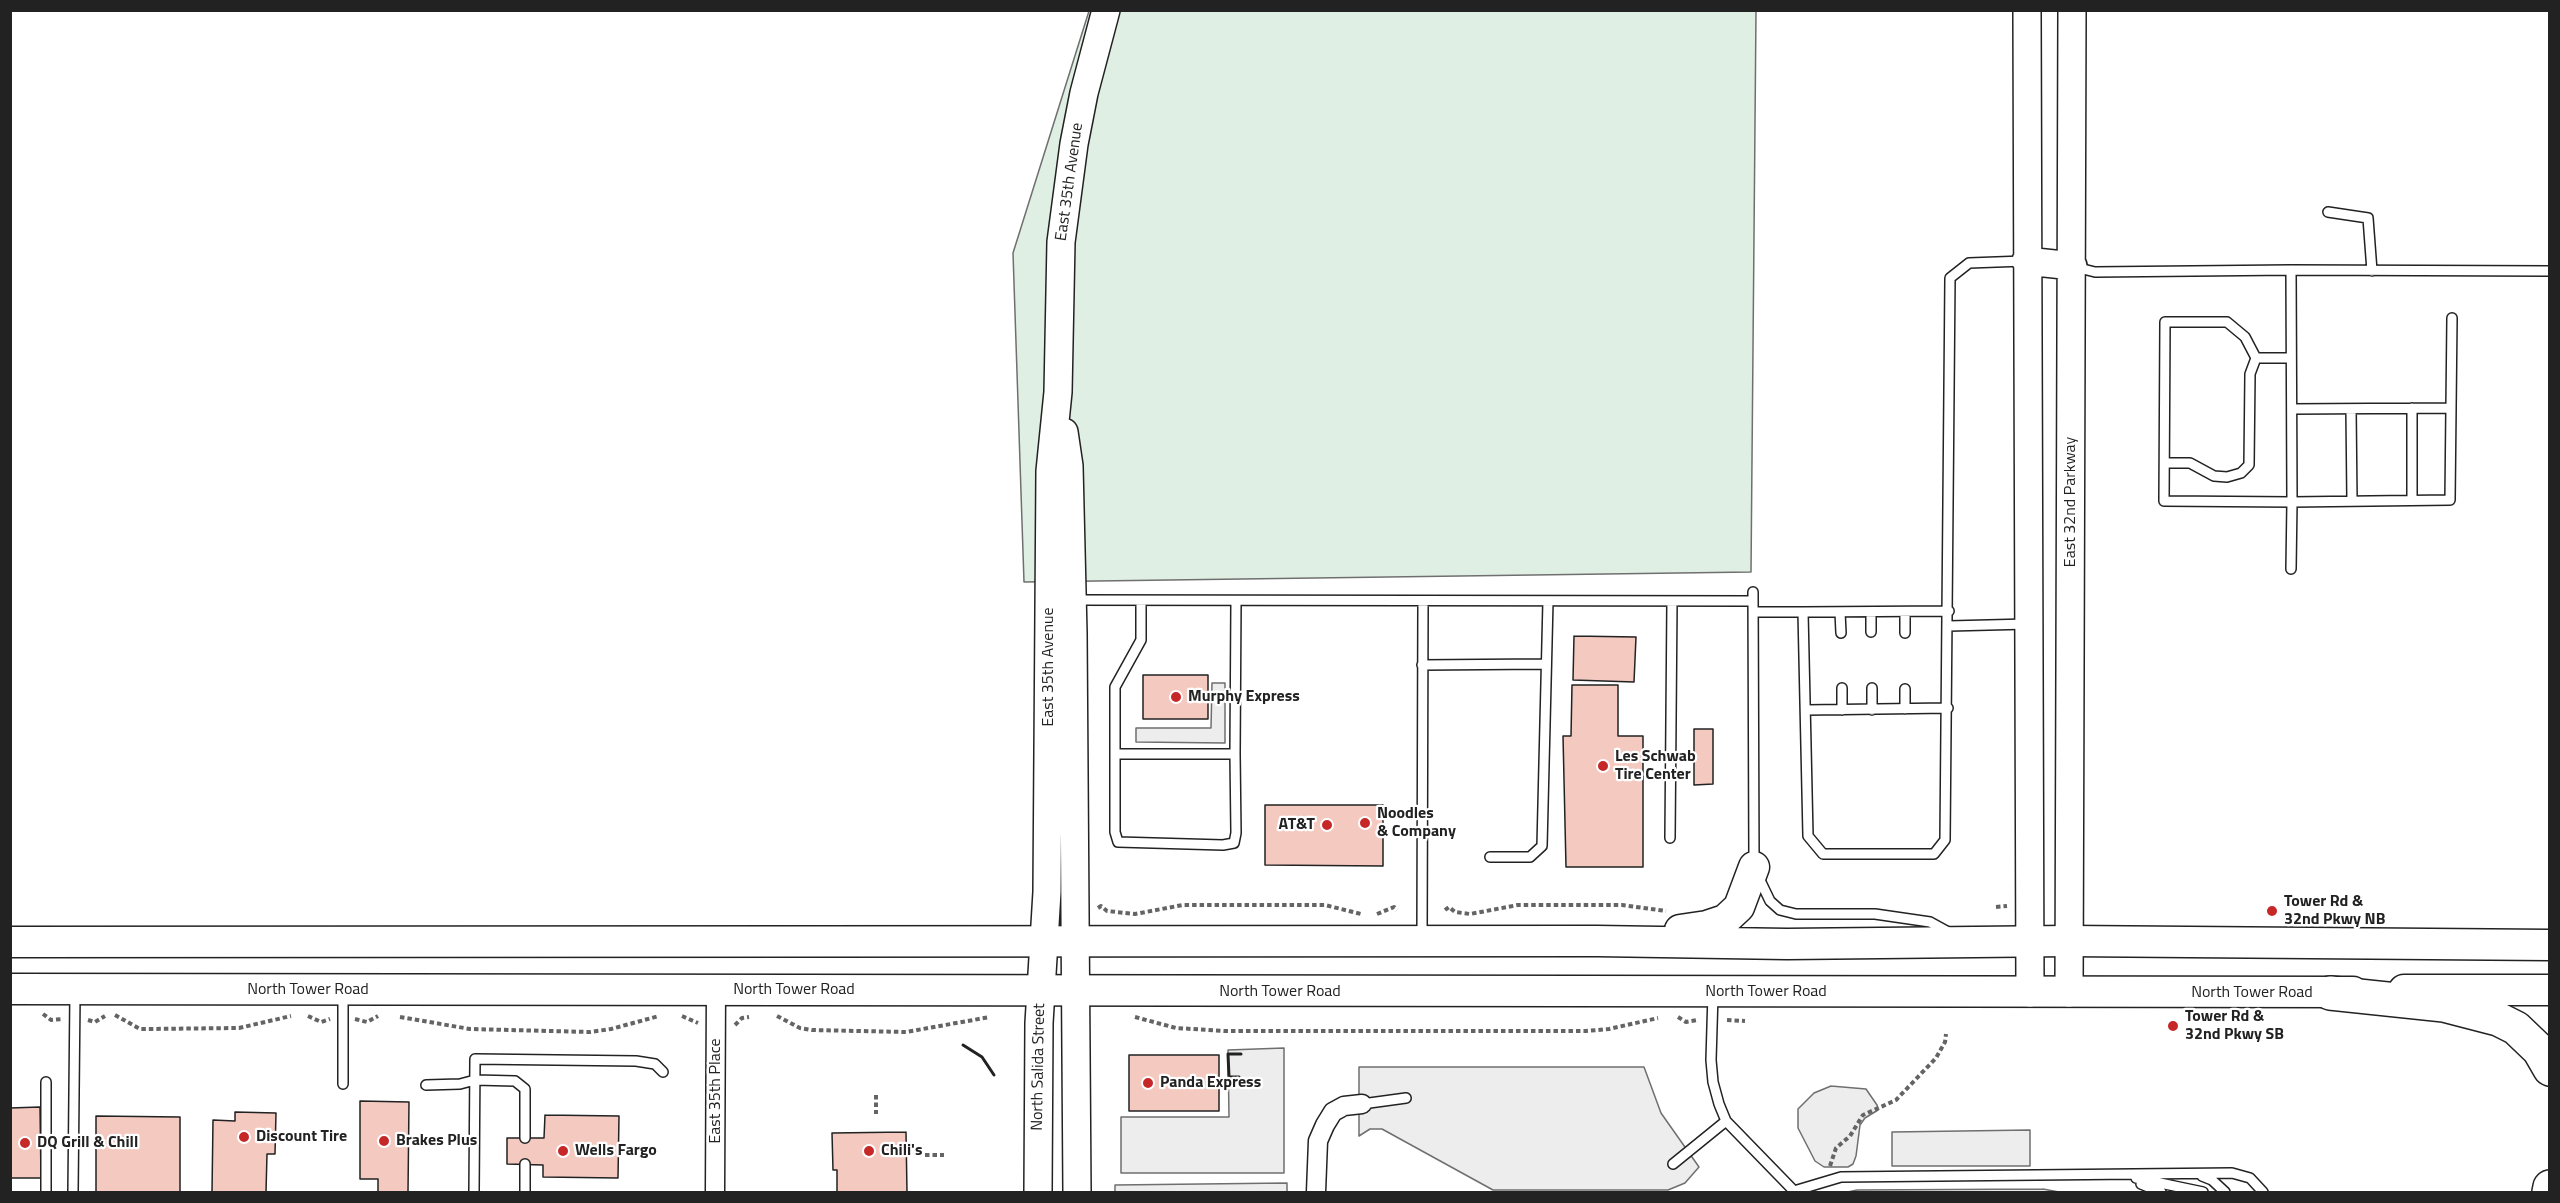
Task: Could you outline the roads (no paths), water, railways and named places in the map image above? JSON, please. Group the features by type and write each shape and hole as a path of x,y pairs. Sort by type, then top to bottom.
{"highway":[{"path":"2330,993 2444,1005 2498,1019 2516,1028 2539,1050 2550,1069"},
{"path":"2549,1192 2550,1187"}],"main road":[{"name":"East 35th Avenue","path":"1075,992 1075,941 1061,600 1050,471 1058,392 1061,242 1067,189 1084,93 1106,10"},
{"path":"2026,10 2030,993"},
{"name":"East 32nd Parkway","path":"2069,993 2072,10"},
{"path":"2026,261 2073,266"},
{"name":"East 35th Avenue","path":"1042,942 1047,892 1061,600"},
{"path":"1597,941 1707,926 1725,920 1739,907 1754,867"},
{"path":"10,942 1422,943 1597,941 1967,943 2068,941 2550,945"},
{"name":"North Salida Street","path":"1038,1192 1042,942"},
{"name":"North Tower Road","path":"10,989 2030,993 2330,993 2452,988 2550,990"},
{"path":"1075,992 1077,1192"}],"street":[{"name":"East 35th Place","path":"716,990 716,1192"},
{"path":"1316,1192 1318,1141 1325,1125 1334,1112 1344,1106 1362,1104"}],"lane":[{"path":"2328,212 2368,218 2372,271"},
{"path":"1803,612 1807,710 1808,836 1824,854 1934,854 1946,840 1950,278 1968,263 2026,261"},
{"path":"2073,266 2095,272 2550,271"},
{"path":"2291,270 2291,569"},
{"path":"2165,463 2190,463 2214,476 2227,477 2241,473 2248,465 2250,374 2256,358 2245,337 2227,322 2165,322 2164,501 2450,500 2452,318"},
{"path":"2256,358 2290,358"},
{"path":"2412,408 2412,500"},
{"path":"2292,409 2451,408"},
{"path":"2351,409 2352,501"},
{"path":"1061,600 1672,601 1753,596 1754,867 1770,901 1780,910 1796,914 1875,914 1930,922 1967,943"},
{"path":"1141,601 1141,640 1115,687 1115,832 1118,842 1223,845 1234,843 1236,833 1234,754 1236,601"},
{"path":"1490,857 1530,857 1542,846 1548,601"},
{"path":"1670,838 1672,601"},
{"path":"1422,943 1423,602"},
{"path":"1754,612 1949,612"},
{"path":"1840,612 1841,633"},
{"path":"1871,612 1871,632"},
{"path":"1905,612 1905,633"},
{"path":"1949,626 2029,624"},
{"path":"1422,665 1545,664"},
{"path":"1842,688 1842,710"},
{"path":"1872,688 1872,710"},
{"path":"1905,689 1905,709"},
{"path":"1807,710 1948,708"},
{"path":"1115,754 1234,754"},
{"path":"73,1192 75,989"},
{"path":"342,990 342,1084"},
{"path":"1713,992 1713,1082 1726,1121 1795,1192 1841,1177 2232,1173 2250,1178 2263,1192"},
{"path":"474,1192 476,1059 636,1061 655,1064 663,1072"},
{"path":"426,1085 460,1084 476,1080 515,1081 525,1089 525,1138"},
{"path":"46,1082 46,1192"},
{"path":"1362,1104 1406,1098"},
{"path":"1673,1164 1726,1121"},
{"path":"525,1164 525,1192"},
{"path":"2119,1174 2161,1192"},
{"path":"2119,1174 2203,1192"},
{"path":"2197,1174 2212,1180 2225,1192"}],"place":[{"name":"Murphy Express","path":"1176,697"},
{"name":"Les Schwab Tire Center","path":"1603,766"},
{"name":"Noodles & Company","path":"1365,823"},
{"name":"AT&T","path":"1327,825"},
{"name":"Tower Rd & 32nd Pkwy NB","path":"2272,911"},
{"name":"Tower Rd & 32nd Pkwy SB","path":"2173,1026"},
{"name":"Panda Express","path":"1148,1083"},
{"name":"Discount Tire","path":"244,1137"},
{"name":"Brakes Plus","path":"384,1141"},
{"name":"DQ Grill & Chill","path":"25,1143"},
{"name":"Wells Fargo","path":"563,1151"},
{"name":"Chili's","path":"869,1151"}]}
